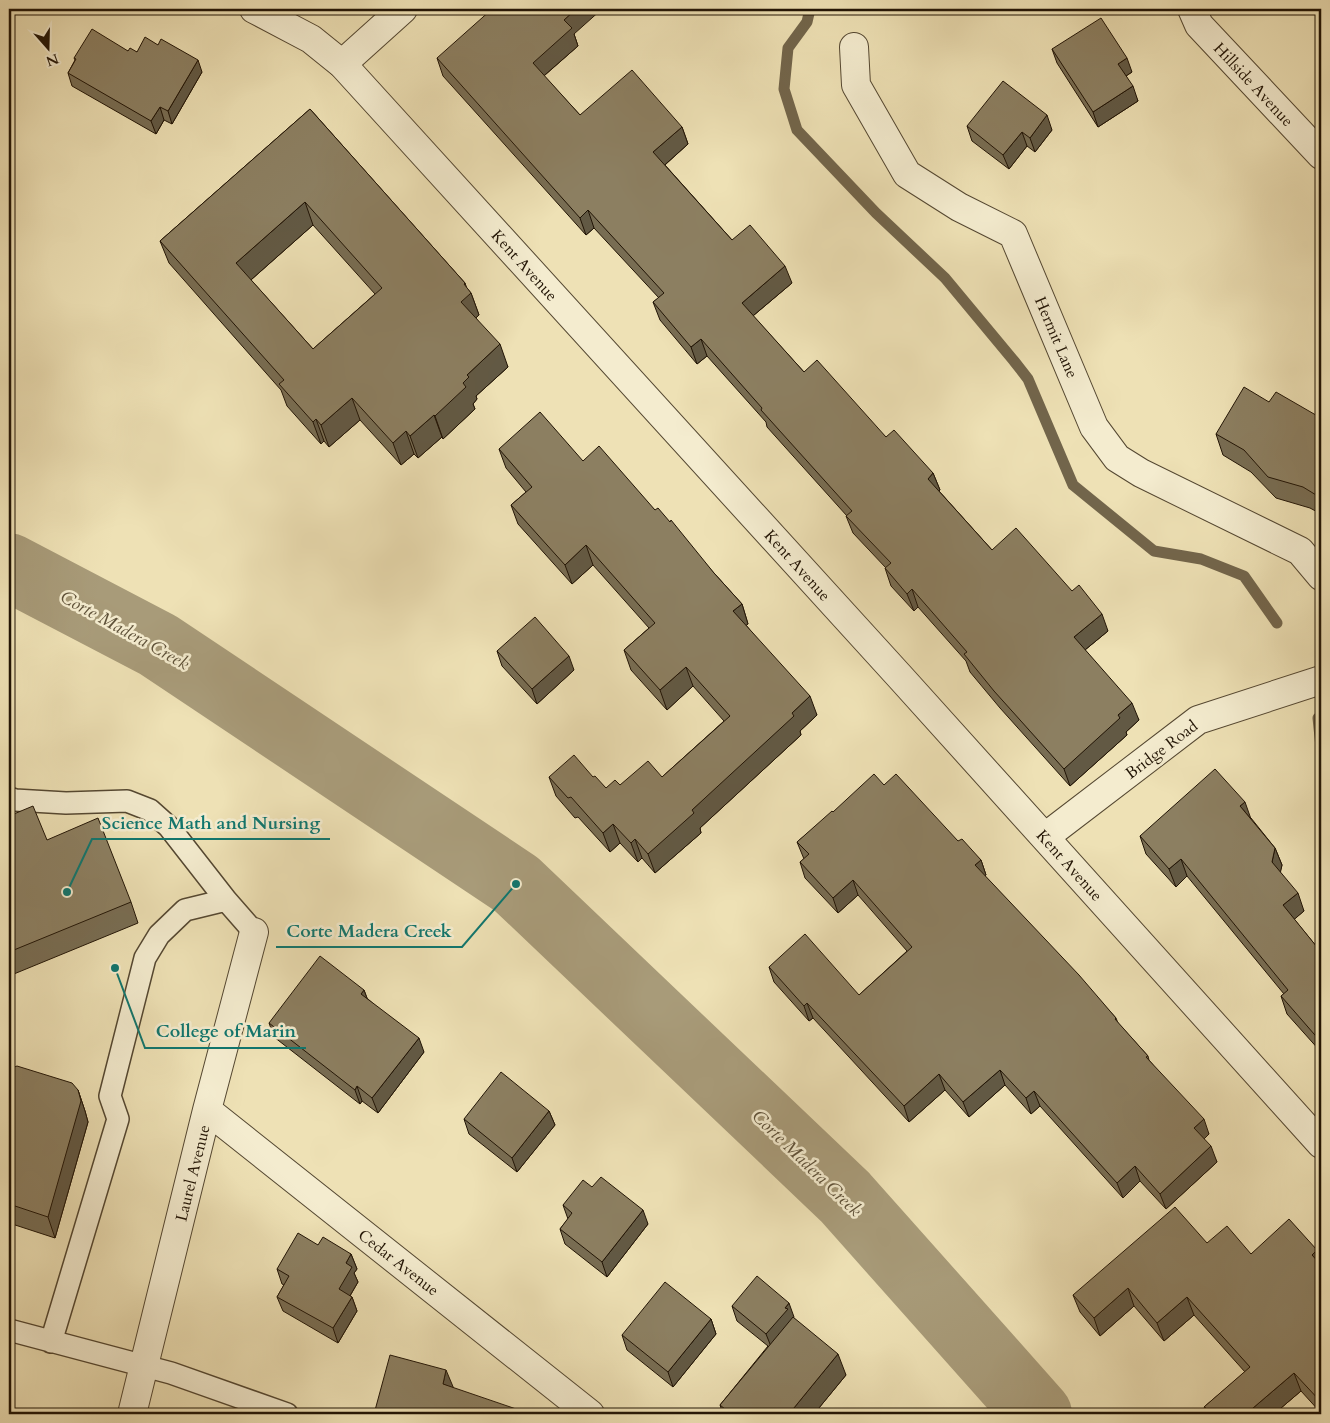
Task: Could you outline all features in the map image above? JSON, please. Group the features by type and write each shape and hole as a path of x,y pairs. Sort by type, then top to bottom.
{"street":[{"name":"Kent Avenue","path":"254,9 311,39 342,64 1045,837 1321,1144"},
{"path":"342,64 403,9"},
{"name":"Hillside Avenue","path":"1192,9 1199,25 1321,155"},
{"name":"Hermit Lane","path":"854,47 856,85 907,174 959,207 1013,234 1094,427 1117,458 1140,474 1300,551 1321,576"},
{"name":"Bridge Road","path":"1045,837 1198,720 1321,680"},
{"name":"Laurel Avenue","path":"132,1414 207,1110 254,932"},
{"name":"Cedar Avenue","path":"207,1110 590,1414"}],"lane":[{"path":"9,798 66,803 127,802 150,810 169,826 226,900 254,932"},
{"path":"51,1342 118,1119 110,1096 145,958 159,935 185,910 226,900"},
{"path":"9,1330 171,1373 286,1414"}],"building":[{"path":"492,9 576,9 564,20 572,28 533,63 580,115 632,70 682,127 653,152 732,240 750,225 785,266 742,303 804,372 817,360 886,437 894,430 933,473 928,479 992,550 1016,528 1072,591 1079,585 1102,614 1074,637 1132,703 1118,715 1120,718 1064,769 994,691 964,654 967,652 912,589 907,594 885,568 891,563 846,516 852,511 761,410 762,408 701,339 691,347 653,302 664,293 588,210 580,218 437,58"},
{"path":"1101,18 1127,58 1118,64 1133,86 1093,112 1052,49"},
{"path":"92,29 128,51 130,48 137,52 145,37 158,45 161,39 198,60 168,111 160,107 151,121 68,73 76,59 74,58"},
{"path":"1003,81 1047,115 1030,138 1022,132 1003,155 967,126"},
{"path":"310,109 465,283 471,293 461,302 500,344 467,375 469,377 463,383 466,387 410,436 406,431 393,443 352,398 321,425 316,419 313,422 279,384 284,380 160,241","holes":["305,202 382,288 313,349 236,263"]},
{"path":"1244,387 1269,402 1276,392 1321,418 1321,498 1303,487 1268,477 1244,450 1216,434"},
{"path":"540,412 583,461 599,446 655,510 658,508 670,522 671,520 742,604 733,611 810,696 792,713 794,716 692,810 694,813 648,854 635,839 631,843 613,824 603,833 571,797 568,798 549,777 574,755 593,777 595,776 606,788 615,780 620,785 648,761 662,777 730,716 686,667 660,690 624,650 655,623 586,545 565,565 511,505 532,487 499,449"},
{"path":"535,617 569,656 532,689 497,651"},
{"path":"1215,769 1245,802 1240,806 1275,848 1272,862 1298,893 1283,905 1321,952 1321,1042 1281,996 1288,990 1181,859 1169,869 1140,836"},
{"path":"874,774 884,785 896,774 958,841 962,839 981,860 975,865 1079,975 1148,1056 1146,1057 1204,1119 1194,1128 1211,1146 1160,1194 1135,1166 1117,1183 1034,1091 1026,1098 1000,1070 963,1102 939,1074 904,1106 807,1003 804,1006 769,967 805,934 859,995 912,947 853,880 833,898 800,862 809,854 797,842"},
{"path":"33,806 47,840 98,818 131,902 9,952 9,816"},
{"path":"320,956 364,990 361,994 419,1038 372,1098 357,1086 355,1090 269,1023"},
{"path":"17,1066 72,1083 78,1090 81,1101 48,1217 9,1204 9,1069"},
{"path":"501,1072 549,1111 512,1158 464,1119"},
{"path":"601,1177 643,1210 602,1262 560,1229 572,1213 563,1205 583,1180 592,1187"},
{"path":"1175,1207 1207,1243 1227,1226 1251,1254 1289,1219 1317,1250 1312,1255 1321,1265 1321,1402 1294,1373 1246,1414 1199,1414 1206,1408 1204,1407 1250,1367 1187,1297 1157,1323 1128,1288 1094,1318 1073,1295"},
{"path":"298,1233 318,1245 323,1237 351,1254 346,1263 352,1267 339,1289 352,1297 333,1328 277,1297 289,1276 277,1269"},
{"path":"757,1276 789,1303 785,1308 788,1309 766,1334 732,1306"},
{"path":"665,1282 711,1319 668,1372 622,1335"},
{"path":"793,1317 838,1354 789,1414 731,1414 720,1405"},
{"path":"390,1355 446,1370 443,1384 522,1411 521,1414 374,1414"}],"waterway":[{"path":"810,9 807,22 788,48 784,89 797,130 876,213 945,278 1028,379 1073,485 1154,551 1201,559 1244,576 1277,623"},
{"name":"Corte Madera Creek","path":"9,567 158,645 516,884 845,1197 1038,1414"},
{"path":"1318,718 1321,747"}],"place":[{"name":"Corte Madera Creek","path":"516,884"},
{"name":"Science Math and Nursing","path":"67,892"},
{"name":"College of Marin","path":"115,968"}]}
